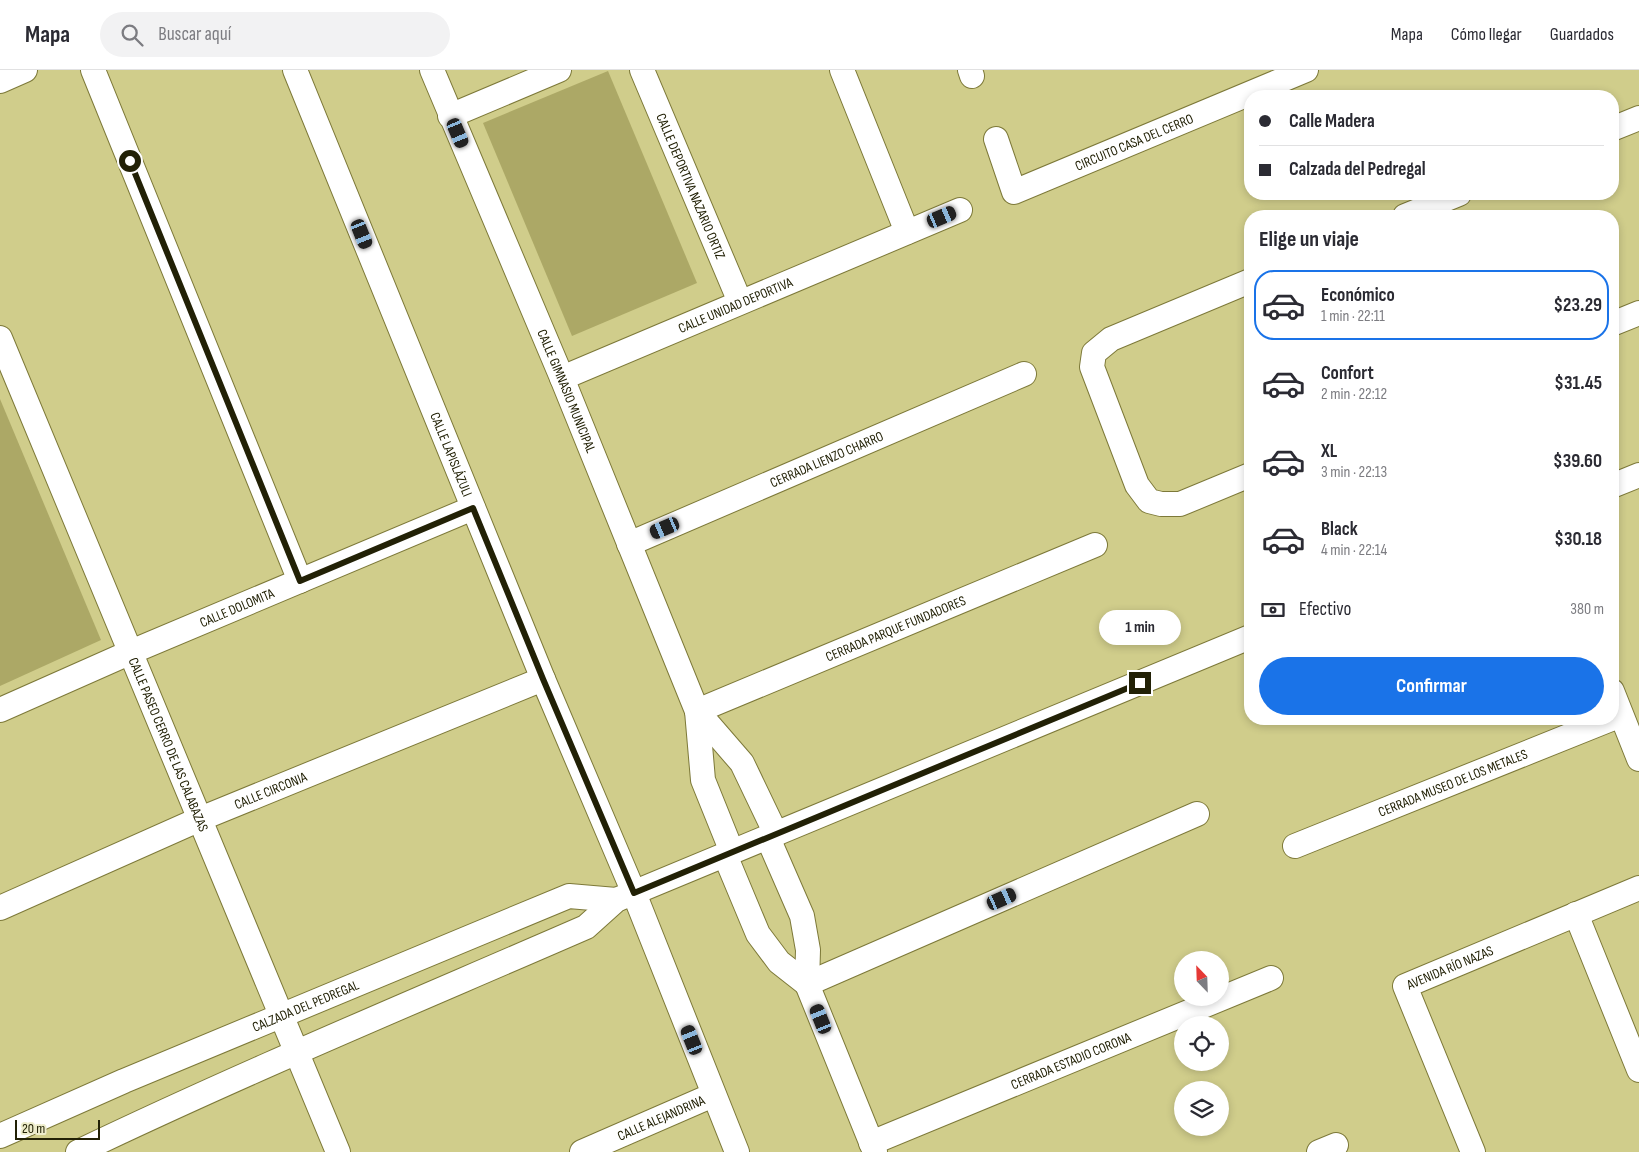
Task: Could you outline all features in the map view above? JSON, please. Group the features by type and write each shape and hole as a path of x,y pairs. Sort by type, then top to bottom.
{"street":[{"path":"0,80 25,70"},
{"path":"92,70 300,581"},
{"name":"CALLE LAPISLÁZULI","path":"295,70 543,679 625,896 737,1152"},
{"name":"CALLE GIMNASIO MUNICIPAL","path":"432,70 562,378 697,712 703,780 758,934 779,962 807,984"},
{"path":"450,116 559,70"},
{"name":"CALLE DEPORTIVA NAZARIO ORTIZ","path":"642,70 740,302"},
{"path":"842,70 907,232"},
{"name":"CIRCUITO CASA DEL CERRO","path":"1258,90 1306,70"},
{"name":"CIRCUITO CASA DEL CERRO","path":"996,139 1014,192 1244,96"},
{"path":"1619,126 1639,118"},
{"path":"1420,210 1444,200"},
{"name":"CALLE UNIDAD DEPORTIVA","path":"562,378 960,210"},
{"path":"1244,284 1111,340 1094,353 1092,367 1137,485 1149,501 1160,504 1180,504 1244,477"},
{"path":"1619,321 1639,313"},
{"name":"CALLE PASEO CERRO DE LAS CALABAZAS","path":"0,338 338,1152"},
{"name":"CERRADA LIENZO CHARRO","path":"629,544 1024,374"},
{"path":"1619,483 1639,475"},
{"name":"CALLE DOLOMITA","path":"0,710 131,652 473,508"},
{"name":"CERRADA PARQUE FUNDADORES","path":"697,712 1095,545"},
{"name":"CALZADA DEL PEDREGAL","path":"78,1152 134,1125 297,1053 586,928 625,896 1244,639"},
{"name":"CALLE CIRCONIA","path":"0,908 200,819 543,679"},
{"name":"CALLE GIMNASIO MUNICIPAL","path":"697,712 742,763 772,836 802,916 808,950 807,984"},
{"path":"1621,714 1639,758"},
{"name":"CERRADA MUSEO DE LOS METALES","path":"1295,846 1594,725"},
{"path":"873,1148 807,984 1197,814"},
{"name":"AVENIDA RÍO NAZAS","path":"1473,1152 1405,986 1639,888"},
{"name":"CALZADA DEL PEDREGAL","path":"0,1136 124,1081 569,896 625,896"},
{"path":"1576,914 1639,1070"},
{"name":"CERRADA ESTADIO CORONA","path":"873,1148 1270,978"},
{"name":"CALLE ALEJANDRINA","path":"582,1152 713,1095"}],"shaded area":[{"path":"608,71 697,283 572,336 483,123"},
{"path":"0,399 101,640 0,686"}],"route":[{"path":"130,161 300,581 473,508 634,893 1140,683"}]}
